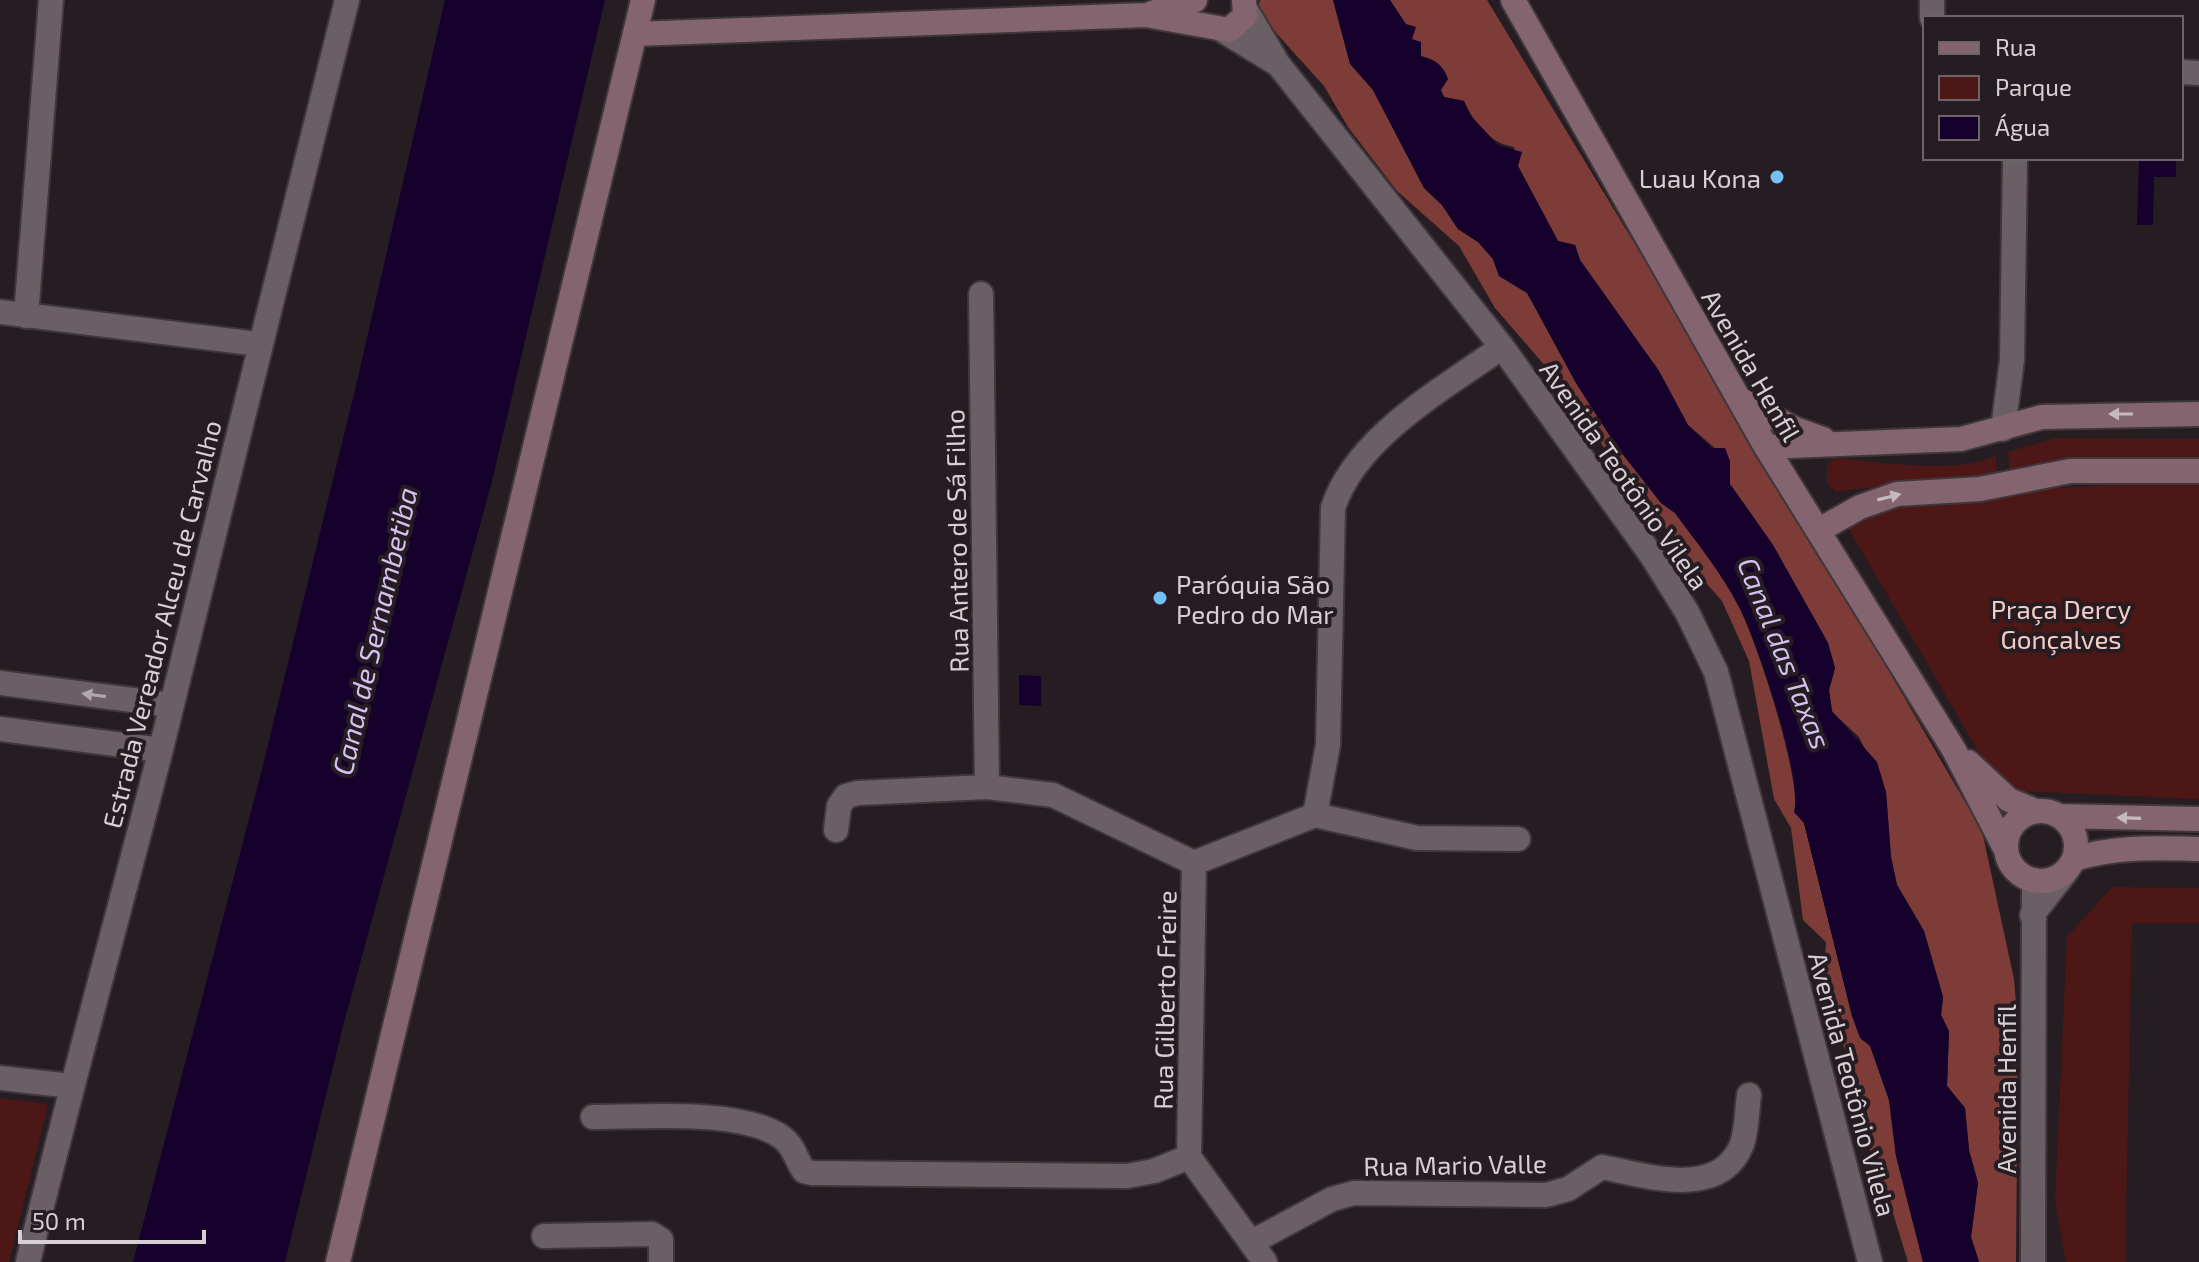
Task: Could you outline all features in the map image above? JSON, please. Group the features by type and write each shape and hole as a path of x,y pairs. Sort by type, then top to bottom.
{"street":[{"path":"26,316 51,0"},
{"name":"Estrada Vereador Alceu de Carvalho","path":"28,1262 71,1086 161,750 258,344 347,0"},
{"path":"338,1262 643,0"},
{"name":"Avenida Teotônio Vilela","path":"1146,15 1195,0"},
{"path":"1206,0 1206,19 1218,29 1241,23 1245,3"},
{"name":"Avenida Henfil","path":"1513,0 1738,399 1954,750 2006,850"},
{"name":"Avenida Teotônio Vilela","path":"1245,3 1278,64 1502,347 1664,574 1687,612 1716,672 1870,1262"},
{"name":"Avenida Teotônio Vilela","path":"635,34 1146,15 1218,29 1278,64"},
{"path":"2003,429 2012,360 2015,160"},
{"name":"Rua Antero de Sá Filho","path":"981,294 987,787"},
{"path":"0,312 258,344"},
{"path":"1502,347 1364,451 1339,489 1333,508 1328,745 1315,815 1417,838 1518,839"},
{"path":"1738,399 1795,429 1824,440 1854,442"},
{"path":"1766,447 1961,439 2042,417 2199,414"},
{"path":"1819,530 1860,507 1897,494 1980,489 2070,471 2199,471"},
{"path":"0,683 171,705"},
{"path":"0,729 161,750"},
{"name":"Avenida Henfil","path":"1954,750 2009,800 2048,814"},
{"path":"836,830 839,806 846,796 987,787 1022,789 1078,804 1194,863"},
{"path":"2199,819 2048,814 2014,824 2006,850 2011,863 2021,874 2034,880 2058,877 2071,864 2106,849 2199,849"},
{"path":"2032,915 2071,864 2075,835 2048,814"},
{"name":"Rua Gilberto Freire","path":"1189,1157 1194,863 1315,815"},
{"name":"Avenida Henfil","path":"2033,1262 2034,880"},
{"path":"0,1078 71,1086"},
{"name":"Rua Mario Valle","path":"1258,1252 1332,1199 1354,1193 1546,1195 1568,1189 1602,1167 1682,1182 1721,1170 1742,1143 1749,1095"},
{"path":"593,1117 703,1117 750,1125 779,1135 794,1149 804,1171 812,1173 1127,1176 1154,1171 1189,1157 1258,1252"},
{"path":"544,1236 643,1233 661,1251"}],"green space":[{"path":"2055,438 2199,439 2199,463 2080,462 2010,475 2008,452"},
{"path":"1996,455 1997,478 1836,492 1827,483 1827,467 1834,458 1940,466 1962,465"},
{"name":"Praça Dercy Gonçalves","path":"2199,483 2199,799 2001,790 1842,517 1975,495 2109,485"},
{"path":"2112,887 2199,888 2199,923 2132,923 2125,1262 2066,1262 2055,1202 2067,937"},
{"path":"0,1098 48,1104 9,1262 0,1262"}],"shaded area":[{"path":"1260,0 1333,0 1350,63 1373,90 1424,188 1442,205 1458,229 1478,242 1493,259 1499,276 1527,292 1576,383 1617,447 1661,503 1675,513 1738,605 1755,646 1785,741 1795,796 1794,812 1804,823 1852,1016 1870,1045 1889,1100 1896,1156 1923,1262 1908,1262 1880,1171 1857,1124 1859,1080 1822,1000 1826,942 1803,920 1791,828 1774,799 1749,661 1722,601 1683,557 1659,516 1613,461 1559,382 1495,308 1459,246 1397,191 1348,127 1324,86 1257,12"},
{"path":"1390,0 1487,0 1770,467 1982,831 2014,979 2018,1029 2016,1262 1979,1262 1971,1237 1978,1183 1969,1150 1965,1108 1947,1086 1949,1031 1941,1015 1943,997 1924,931 1897,885 1891,857 1886,792 1859,737 1832,712 1829,690 1835,668 1828,643 1773,545 1730,484 1730,461 1688,425 1659,371 1580,260 1575,245 1558,241 1518,166 1514,147 1497,141 1483,131 1464,101 1444,97"}],"water":[{"name":"Canal de Sernambetiba","path":"445,0 605,0 492,481 343,1026 285,1262 133,1262 260,777 355,390"},
{"name":"Canal das Taxas","path":"1333,0 1390,0 1406,24 1416,27 1412,39 1421,42 1421,56 1435,61 1444,70 1448,79 1441,90 1444,97 1464,101 1471,116 1498,145 1522,152 1518,166 1558,241 1575,245 1580,260 1659,371 1688,425 1712,448 1725,448 1730,461 1730,484 1773,545 1828,643 1835,668 1829,690 1832,711 1877,762 1886,792 1891,857 1897,885 1924,931 1943,997 1941,1015 1949,1031 1947,1086 1965,1108 1969,1150 1978,1183 1971,1237 1979,1262 1923,1262 1896,1156 1889,1100 1870,1046 1860,1038 1852,1016 1804,823 1794,812 1792,771 1776,708 1756,646 1738,605 1675,513 1661,503 1617,447 1576,383 1527,293 1499,276 1493,259 1478,242 1458,229 1442,205 1424,188 1373,90 1350,64"},
{"path":"2139,160 2176,160 2176,177 2154,177 2153,225 2137,225"},
{"path":"1019,675 1041,676 1041,706 1019,705"}],"place":[{"name":"Luau Kona","path":"1777,177"},
{"name":"Paróquia São Pedro do Mar","path":"1160,598"}]}
